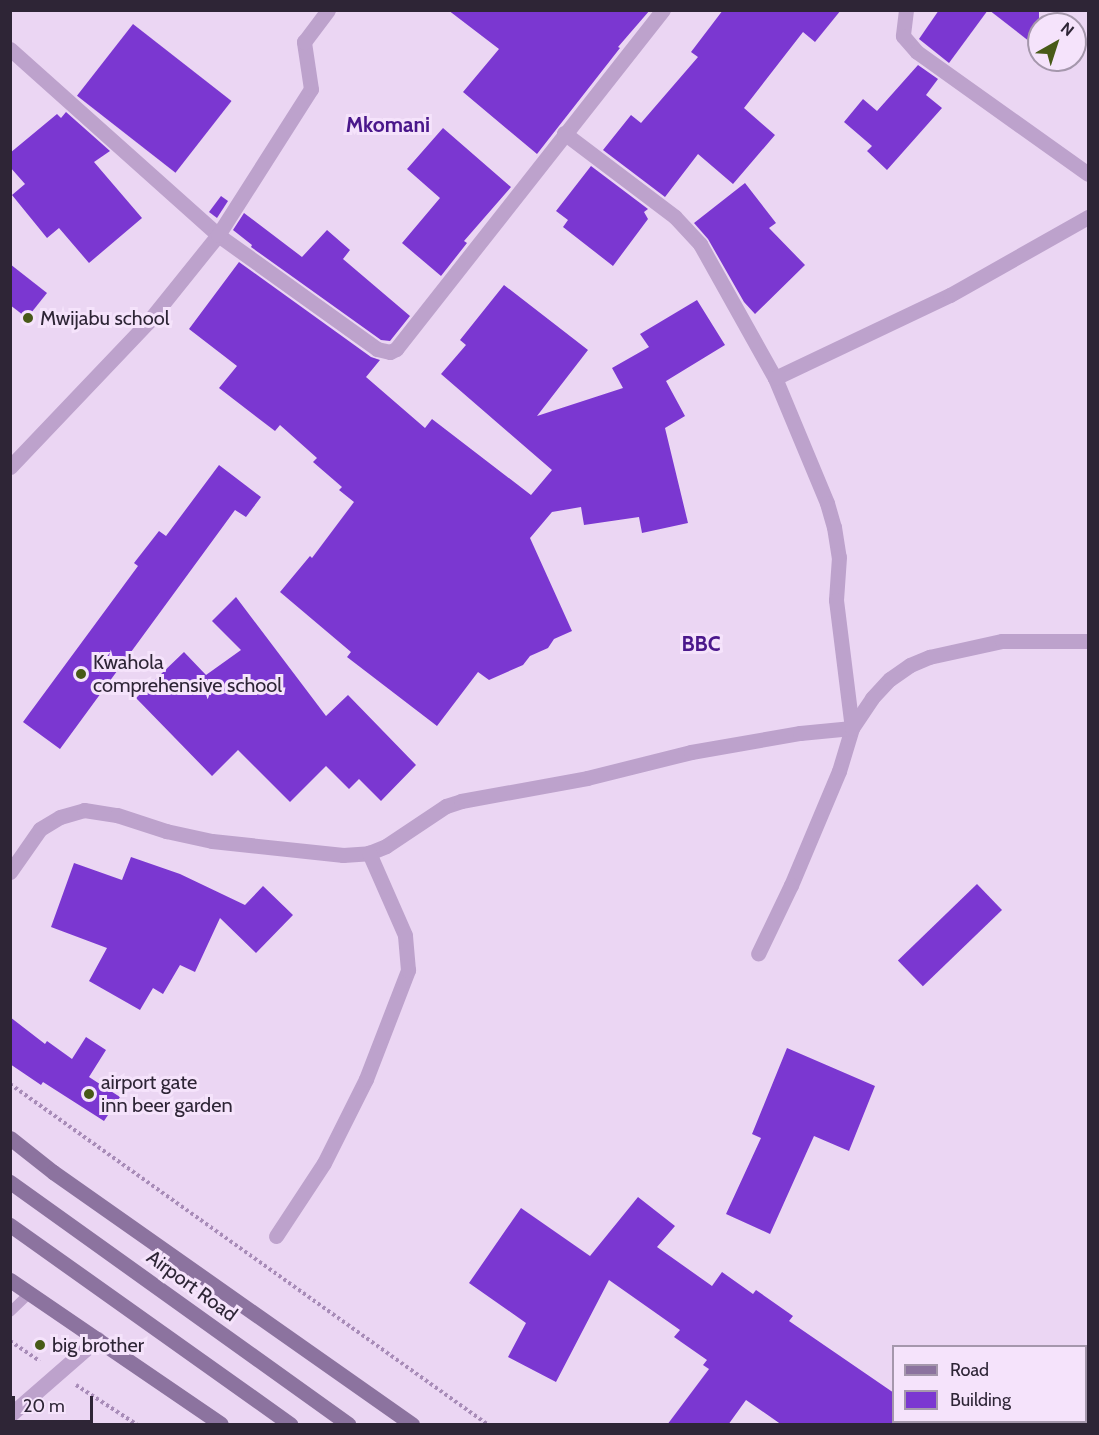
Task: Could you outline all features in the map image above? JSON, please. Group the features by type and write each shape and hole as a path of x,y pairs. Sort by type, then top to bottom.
{"main road":[{"path":"10,1138 412,1425"},
{"name":"Airport Road","path":"10,1182 348,1425"},
{"path":"10,1225 290,1425"},
{"path":"10,1280 220,1425"}],"street":[{"path":"10,467 148,322 218,235 311,89 304,42 328,10"},
{"path":"10,49 218,235 377,349 390,352 396,349 663,10"},
{"path":"906,10 903,36 917,52 1089,174"},
{"path":"564,133 675,217 700,244 775,378 827,503 834,527 839,557 836,600 852,728"},
{"path":"775,378 950,295 1089,217"},
{"path":"758,954 791,885 839,771 852,728 872,698 890,679 910,665 929,657 1002,641 1089,641"},
{"path":"10,872 40,829 60,817 84,810 117,815 166,831 233,844 343,855 369,854 386,846 446,806 461,801 587,778 691,753 801,733 852,728"},
{"path":"276,1236 324,1163 366,1079 408,970 405,935 369,854"},
{"path":"10,1415 97,1340"}],"lane":[{"path":"10,1312 30,1293"}],"path":[{"path":"10,1084 487,1425"}],"building":[{"path":"448,10 650,10 618,47 620,48 537,154 463,92 499,49"},
{"path":"723,10 841,10 815,42 803,32 744,108 775,135 733,184 698,154 665,197 603,150 631,115 641,123 698,57 691,52"},
{"path":"939,10 988,10 949,63 919,39"},
{"path":"989,10 1039,10 1039,12 1027,12 1027,40"},
{"path":"133,24 232,101 175,173 77,96"},
{"path":"918,65 938,79 926,95 942,108 887,170 867,151 872,146 844,122 863,99 877,111"},
{"path":"66,112 110,151 94,162 142,218 89,263 59,228 47,238 12,195 25,184 10,167 10,153 57,114 61,118"},
{"path":"443,128 511,187 464,241 467,243 441,276 402,243 440,198 407,169"},
{"path":"591,166 648,209 644,212 648,219 613,266 563,227 568,220 556,211"},
{"path":"745,183 776,223 769,228 805,265 755,314 744,302 708,239 694,223"},
{"path":"221,196 228,201 217,218 209,212"},
{"path":"244,213 302,257 327,230 350,250 343,259 410,316 390,341 381,340 251,247 252,245 233,230"},
{"path":"239,262 371,357 380,360 366,377 425,428 432,419 531,495 552,470 441,374 466,345 460,340 504,285 588,350 537,416 623,388 612,368 649,347 640,334 697,300 725,345 666,381 685,416 665,428 688,523 642,533 639,517 584,525 581,507 552,512 530,538 572,631 554,639 548,648 530,656 523,665 489,680 478,672 437,726 347,657 351,652 280,592 310,556 312,558 354,502 339,490 342,487 313,462 317,458 280,425 275,431 219,388 237,366 189,329"},
{"path":"10,264 47,293 27,318 10,305"},
{"path":"219,465 261,497 246,517 235,510 60,749 23,722 138,566 134,563 159,531 166,536"},
{"path":"236,597 326,716 348,695 416,765 381,801 359,779 349,789 326,766 290,802 238,750 212,776 136,698 184,652 206,675 241,650 212,621"},
{"path":"131,857 180,874 245,905 263,886 293,915 256,953 220,918 195,972 180,965 163,994 153,988 140,1010 89,981 107,948 51,927 74,863 122,880"},
{"path":"977,884 1002,910 923,986 898,960"},
{"path":"10,1017 45,1044 47,1041 72,1059 86,1037 106,1050 89,1077 120,1097 104,1121 43,1082 41,1085 10,1064"},
{"path":"787,1048 875,1086 849,1151 814,1136 770,1234 726,1214 761,1138 752,1134"},
{"path":"638,1197 675,1226 657,1247 712,1286 722,1272 753,1294 756,1290 793,1316 789,1321 892,1392 892,1423 894,1425 782,1425 746,1400 728,1425 667,1425 709,1369 703,1365 707,1360 674,1337 680,1330 609,1280 556,1382 508,1357 526,1323 469,1283 521,1208 590,1256"}],"place":[{"name":"Mwijabu school","path":"28,318"},
{"name":"Kwahola comprehensive school","path":"81,674"},
{"name":"airport gate inn beer garden","path":"89,1094"},
{"name":"big brother","path":"40,1345"}],"district":[{"name":"Mkomani","path":"388,125"},
{"name":"BBC","path":"701,644"}]}
